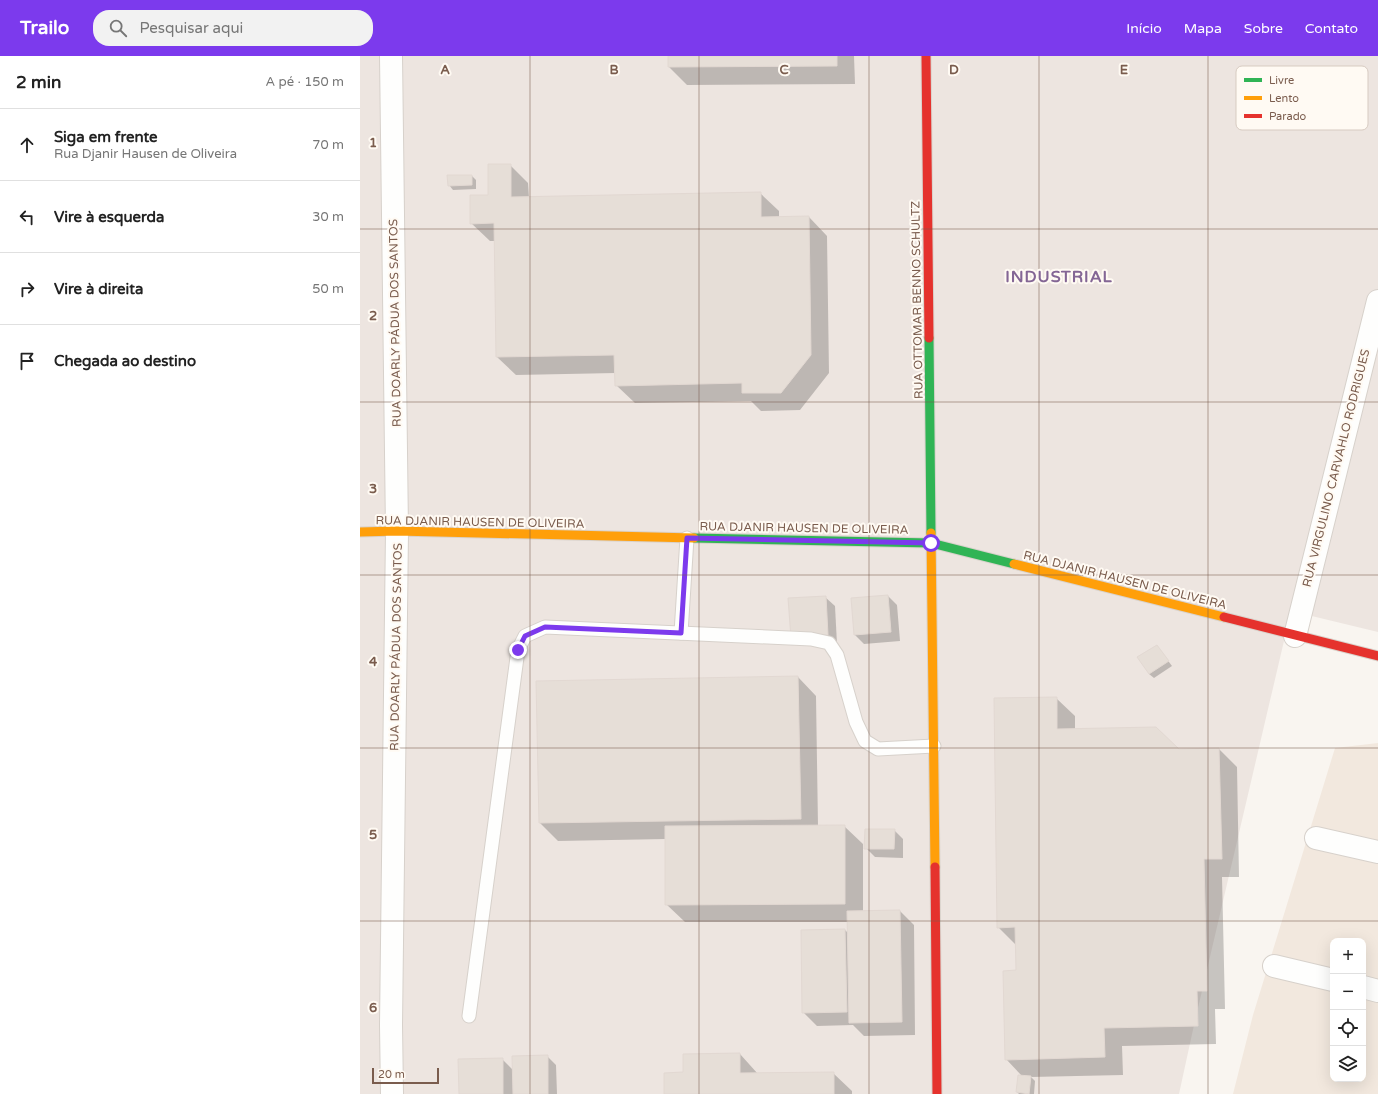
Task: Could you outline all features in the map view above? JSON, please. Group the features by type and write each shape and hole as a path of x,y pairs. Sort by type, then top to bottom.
{"street":[{"name":"RUA DOARLY PÁDUA DOS SANTOS","path":"391,56 397,531 391,1025 392,1094"},
{"name":"RUA OTTOMAR BENNO SCHULTZ","path":"926,56 937,1094"},
{"name":"RUA VIRGULINO CARVAHLO RODRIGUES","path":"1295,636 1375,326 1378,301"},
{"name":"RUA DJANIR HAUSEN DE OLIVEIRA","path":"360,532 397,531 931,543 1378,656"},
{"path":"1316,838 1378,852"},
{"path":"1274,966 1330,979"},
{"path":"1366,988 1378,991"}],"lane":[{"path":"681,633 687,538"},
{"path":"469,1016 518,650 525,636 545,627 811,639 829,644 837,655 856,722 865,741 878,749 934,746"}],"shaded area":[{"path":"360,56 1378,56 1378,632 1291,611 1179,1094 360,1094"},
{"path":"1378,743 1378,1094 1233,1094 1253,1015 1335,748"}],"building":[{"path":"668,56 837,56 837,66 668,67"},
{"path":"488,164 511,164 511,197 761,192 761,217 809,216 811,355 781,393 742,393 742,383 615,386 614,355 496,357 494,223 470,224 470,195 488,195"},
{"path":"447,175 472,175 472,185 448,186"},
{"path":"888,595 891,632 854,635 851,598"},
{"path":"826,596 828,635 791,638 788,598"},
{"path":"1157,645 1169,661 1149,674 1137,657"},
{"path":"798,676 801,819 539,823 536,681"},
{"path":"1057,697 1057,729 1156,727 1179,749 1219,748 1222,859 1204,859 1207,991 1197,991 1198,1026 1104,1028 1105,1057 1005,1060 1003,971 1016,970 1015,927 997,928 994,698"},
{"path":"845,825 845,904 665,905 665,826"},
{"path":"865,829 895,829 894,849 864,849"},
{"path":"900,910 902,1022 849,1023 847,911"},
{"path":"845,929 847,1012 802,1013 801,930"},
{"path":"740,1053 740,1073 834,1072 834,1094 664,1094 664,1073 683,1072 683,1054"},
{"path":"548,1055 548,1094 513,1094 512,1056"},
{"path":"503,1058 503,1094 459,1094 458,1059"},
{"path":"1018,1075 1031,1076 1029,1094 1016,1092"}],"traffic: fast":[{"path":"929,338 931,533"},
{"path":"694,538 931,543 1014,564"}],"traffic: slow":[{"path":"360,532 397,531 694,538"},
{"path":"931,533 935,867"},
{"path":"1014,564 1224,617"}],"traffic: jam":[{"path":"926,56 929,338"},
{"path":"1224,617 1378,656"},
{"path":"935,867 937,1094"}],"district":[{"name":"INDUSTRIAL","path":"1059,276"}],"route":[{"path":"518,650 525,636 545,627 681,633 687,538 931,543"}]}
